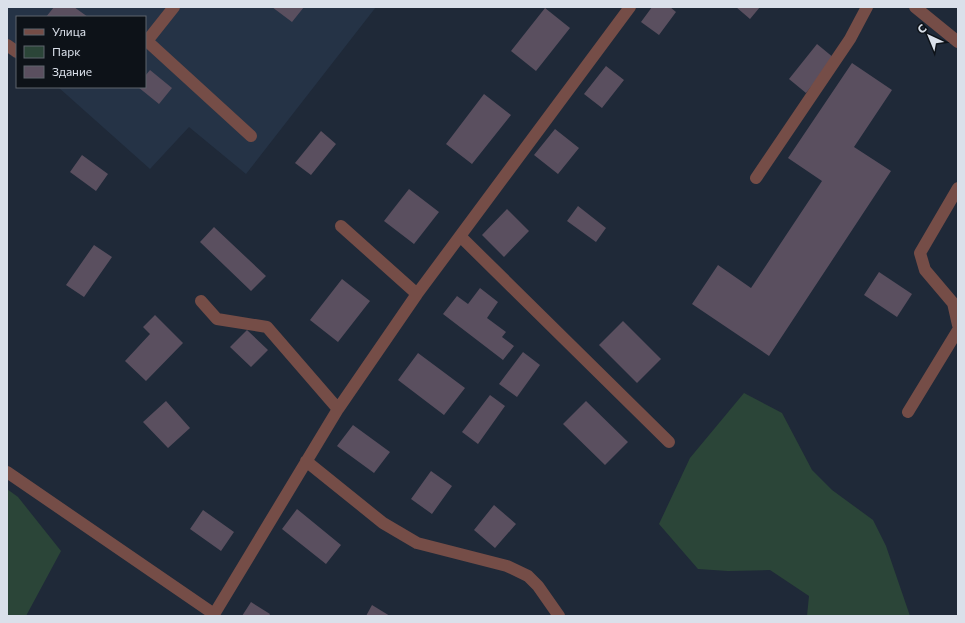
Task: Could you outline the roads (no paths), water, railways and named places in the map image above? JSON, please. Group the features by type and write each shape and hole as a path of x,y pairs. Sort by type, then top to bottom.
{"street":[{"path":"174,7 147,41 251,136"},
{"path":"7,472 151,569 213,615 338,409 417,294 630,7"},
{"path":"756,178 850,39 867,7"},
{"path":"915,7 958,42"},
{"path":"7,45 16,51"},
{"path":"958,188 920,253 925,270 953,303 958,325"},
{"path":"341,226 417,294"},
{"path":"460,236 669,442"},
{"path":"200,301 217,319 267,327 338,409"},
{"path":"908,412 958,330"},
{"path":"306,461 383,523 417,543 507,566 528,576 538,586 559,616"}]}
